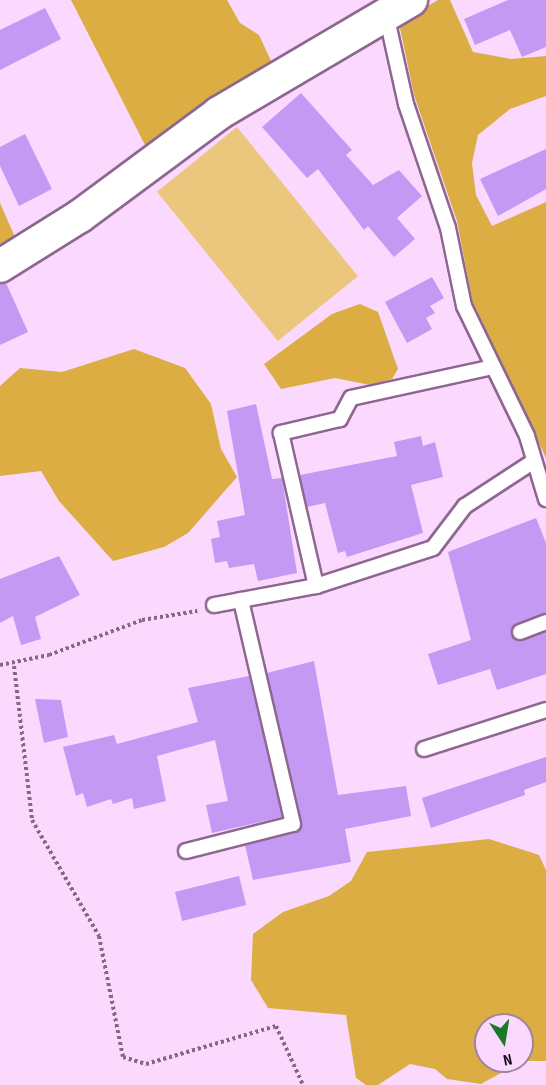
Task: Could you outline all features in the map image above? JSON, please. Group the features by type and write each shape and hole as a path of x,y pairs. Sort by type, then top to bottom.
{"street":[{"path":"0,266 80,216 219,113 397,6"}],"lane":[{"path":"397,6 406,104 448,228 464,306 534,461 546,499"},
{"path":"316,586 281,433 340,419 351,398 493,368"},
{"path":"214,605 316,586 432,548 465,506 534,461"},
{"path":"186,851 293,824 241,600"},
{"path":"520,632 546,622"},
{"path":"424,749 546,710"}],"path":[{"path":"0,665 14,666 142,620 214,605"},
{"path":"14,666 32,820 99,936 123,1057 146,1065 276,1026 303,1085"}],"shaded area":[{"path":"71,0 227,0 240,23 259,35 273,65 146,147"},
{"path":"438,0 450,0 473,52 511,59 546,56 546,96 510,109 478,135 472,163 476,195 492,226 546,202 546,458 472,300 457,221 414,95 399,23"},
{"path":"237,127 358,276 278,341 157,192"},
{"path":"0,203 18,244 0,252"},
{"path":"360,304 378,312 398,369 392,379 370,385 335,378 281,389 264,364 332,314"},
{"path":"134,349 185,368 211,404 221,449 237,477 188,533 164,547 113,561 59,501 41,471 0,476 0,386 20,368 62,372"},
{"path":"489,839 539,855 546,870 546,1061 534,1061 534,1013 474,1013 474,1073 501,1073 481,1084 447,1079 435,1069 410,1064 378,1085 366,1085 356,1078 346,1015 268,1008 251,980 253,934 283,912 329,896 351,881 367,852"}],"building":[{"path":"508,0 546,0 546,47 522,57 510,30 475,45 464,19"},
{"path":"45,8 61,39 0,70 0,30"},
{"path":"301,93 352,150 346,155 373,185 399,170 422,196 397,218 415,239 394,257 368,226 364,230 318,169 307,178 262,127"},
{"path":"25,134 52,189 19,206 0,166 0,147"},
{"path":"546,149 546,189 498,216 480,179"},
{"path":"432,277 444,298 430,306 435,313 426,318 432,329 407,343 385,302"},
{"path":"6,283 28,332 0,345 0,284"},
{"path":"256,404 272,479 282,478 297,573 258,581 254,564 229,568 227,561 215,563 211,539 220,537 217,521 245,515 227,411"},
{"path":"421,436 423,446 435,442 443,477 411,485 423,533 347,557 345,551 338,553 325,503 307,507 300,475 397,456 394,442"},
{"path":"536,518 546,543 546,613 511,631 519,641 546,632 546,674 497,690 490,669 438,685 428,654 471,640 448,552"},
{"path":"59,556 80,595 35,617 41,639 21,645 13,616 0,623 0,579"},
{"path":"314,661 338,795 406,786 411,816 345,829 351,862 253,880 245,845 295,833 302,826 267,673"},
{"path":"249,676 282,817 212,833 206,805 228,801 215,740 157,756 166,801 134,809 132,798 113,804 111,799 87,807 83,793 76,796 63,747 114,735 117,744 198,722 188,688"},
{"path":"35,699 61,700 68,737 44,743"},
{"path":"546,757 546,782 524,790 525,795 431,828 422,798"},
{"path":"239,876 246,905 182,921 175,892"}]}
